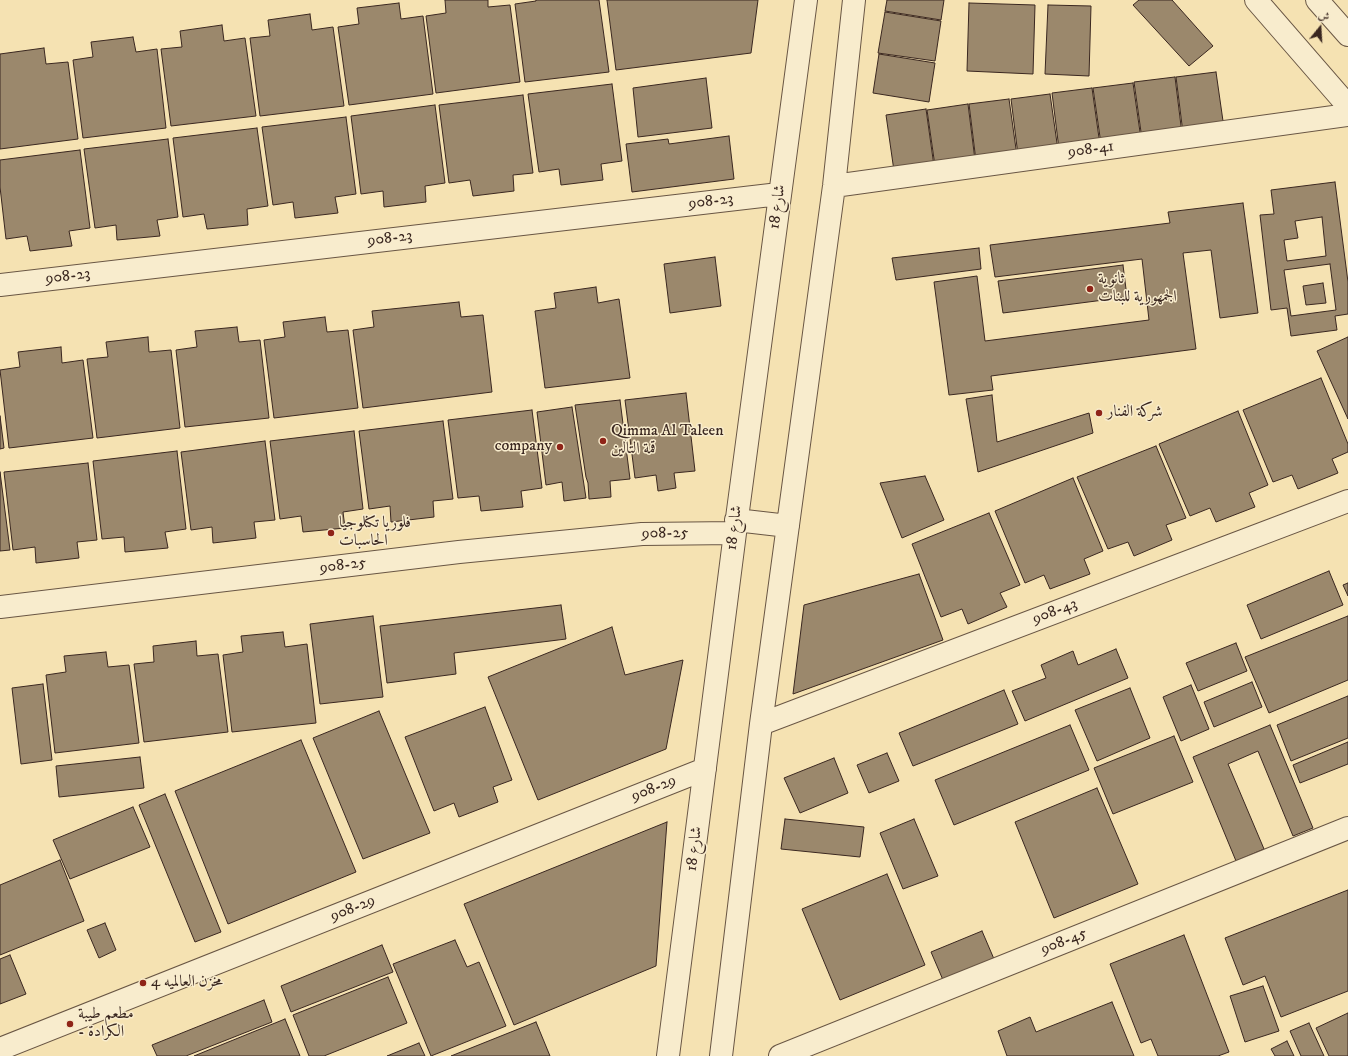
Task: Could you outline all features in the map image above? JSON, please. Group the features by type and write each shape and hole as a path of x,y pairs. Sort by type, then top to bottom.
{"street":[{"name":"شارع 18","path":"668,1056 735,527 806,0"},
{"path":"721,1056 762,724 834,186 854,0"},
{"path":"1256,0 1348,106"},
{"path":"1317,0 1348,35"},
{"name":"908-41","path":"834,186 1348,114"},
{"name":"908-23","path":"0,285 779,194"},
{"name":"908-43","path":"762,724 1348,501"},
{"name":"908-25","path":"0,607 459,552 642,534 735,527 788,526"},
{"name":"908-29","path":"0,1049 705,769"},
{"name":"908-45","path":"780,1056 1348,828"}],"building":[{"path":"445,0 488,0 488,7 510,5 520,82 436,93 426,16 446,13"},
{"path":"536,0 599,0 609,72 525,82 515,4"},
{"path":"607,0 758,0 751,53 616,70"},
{"path":"887,0 944,0 941,20 885,11"},
{"path":"1139,0 1172,0 1213,46 1189,66 1133,5"},
{"path":"399,3 401,19 423,16 433,94 349,105 338,27 359,24 357,8"},
{"path":"969,3 1035,5 1033,74 967,71"},
{"path":"1048,5 1091,6 1089,76 1045,74"},
{"path":"885,12 941,21 935,61 878,53"},
{"path":"310,14 312,30 333,27 344,106 260,116 250,38 270,36 268,20"},
{"path":"222,25 224,41 245,38 256,116 171,126 161,49 182,47 180,31"},
{"path":"133,37 136,52 157,49 166,128 83,138 73,60 93,57 91,42"},
{"path":"44,48 46,64 68,62 78,139 0,149 0,54"},
{"path":"879,54 935,63 929,102 873,93"},
{"path":"1216,72 1224,128 1183,133 1176,77"},
{"path":"1175,77 1182,134 1142,139 1134,82"},
{"path":"706,78 712,128 638,137 633,88"},
{"path":"1133,83 1141,139 1101,144 1093,88"},
{"path":"612,84 622,161 601,164 603,180 561,185 559,169 539,172 528,94"},
{"path":"1092,88 1100,145 1059,149 1052,93"},
{"path":"1050,94 1058,150 1018,155 1011,99"},
{"path":"523,95 533,173 513,175 514,191 473,196 470,180 449,183 439,105"},
{"path":"1009,99 1017,156 976,161 969,104"},
{"path":"968,104 975,160 935,166 927,110"},
{"path":"435,105 445,183 425,186 426,202 384,207 383,191 361,194 351,116"},
{"path":"926,109 934,166 894,171 886,115"},
{"path":"346,117 356,194 335,197 338,213 295,218 293,202 273,205 262,127"},
{"path":"257,128 268,206 247,209 248,225 207,229 204,214 183,217 173,138"},
{"path":"729,136 734,179 632,192 626,144 668,139 669,144"},
{"path":"168,139 178,217 157,220 160,236 117,240 116,225 95,228 84,149"},
{"path":"80,150 90,228 69,231 72,246 30,251 27,236 6,239 0,187 0,160"},
{"path":"1335,182 1348,282 1348,314 1335,316 1337,330 1291,336 1287,308 1271,310 1260,215 1274,214 1271,190"},
{"path":"1243,203 1258,313 1220,318 1211,250 1183,253 1196,349 991,376 993,390 949,395 934,282 977,276 985,341 1149,320 1142,259 995,277 990,245 1170,223 1168,212"},
{"path":"1322,217 1326,256 1287,261 1284,240 1298,238 1295,221"},
{"path":"979,248 981,269 896,280 892,258"},
{"path":"715,257 721,306 670,313 664,264"},
{"path":"1330,264 1336,310 1291,316 1284,270"},
{"path":"1123,265 1127,297 1003,313 998,281"},
{"path":"1323,283 1326,303 1306,305 1303,286"},
{"path":"596,287 598,303 619,299 630,378 545,388 535,311 556,308 554,293"},
{"path":"459,302 461,317 483,315 492,392 363,408 353,330 374,327 372,311"},
{"path":"325,317 327,332 348,330 358,408 274,418 264,340 285,337 283,322"},
{"path":"237,327 239,342 260,340 269,418 185,427 176,350 197,347 195,331"},
{"path":"148,337 149,352 171,350 180,428 97,438 87,359 108,357 106,342"},
{"path":"1348,337 1348,419 1317,351"},
{"path":"61,347 62,363 83,360 93,438 9,448 0,370 20,367 18,352"},
{"path":"1321,378 1348,444 1348,452 1332,459 1338,473 1298,489 1292,475 1273,482 1243,410"},
{"path":"686,393 695,471 674,473 676,488 658,491 656,475 635,478 625,400"},
{"path":"992,395 997,442 1089,413 1093,433 978,472 966,399"},
{"name":"Qimma Al Taleen قمة التالين","path":"620,400 630,479 610,481 611,497 589,499 588,483 575,405"},
{"name":"company","path":"572,407 586,498 564,501 562,482 546,485 537,412"},
{"path":"532,410 542,488 521,491 523,507 481,511 479,496 458,498 448,420"},
{"path":"1238,411 1268,485 1249,493 1255,507 1216,522 1210,508 1190,516 1159,444"},
{"path":"0,416 4,448 0,449"},
{"path":"443,421 453,499 433,501 434,517 391,522 390,506 369,509 359,431"},
{"path":"354,431 363,509 343,512 345,528 303,532 301,516 280,519 270,441"},
{"path":"265,441 275,520 254,522 256,538 213,543 212,527 191,530 181,452"},
{"path":"1156,446 1186,518 1166,525 1172,540 1134,556 1128,542 1108,549 1077,477"},
{"path":"177,451 186,529 165,532 168,548 125,552 124,537 102,539 93,461"},
{"path":"88,463 97,540 77,542 79,558 36,563 35,547 13,550 4,472"},
{"path":"0,472 10,550 0,551"},
{"path":"925,476 944,520 902,538 880,483"},
{"path":"1073,478 1103,551 1084,559 1090,574 1050,589 1044,575 1025,583 995,511"},
{"path":"989,513 1020,585 1000,593 1007,607 968,624 962,609 941,617 912,544"},
{"path":"1329,571 1343,605 1261,639 1247,605"},
{"path":"919,574 943,640 793,694 804,605"},
{"path":"1348,583 1348,596 1343,585"},
{"path":"561,605 566,639 454,653 456,674 387,683 380,626"},
{"path":"373,616 383,697 320,704 310,624"},
{"path":"1348,616 1348,680 1269,713 1245,657"},
{"path":"612,627 625,675 683,660 666,749 538,800 488,677"},
{"path":"283,632 285,647 307,644 316,723 232,732 223,655 243,652 241,636"},
{"path":"196,641 197,656 218,654 228,732 144,742 134,664 154,662 153,646"},
{"path":"1236,643 1247,671 1198,691 1186,663"},
{"path":"1116,649 1128,678 1025,721 1012,691 1046,678 1041,665 1073,651 1078,665"},
{"path":"106,652 108,667 129,665 139,743 55,753 46,675 66,672 64,656"},
{"path":"1252,682 1262,707 1214,727 1204,702"},
{"path":"43,684 52,760 21,764 12,688"},
{"path":"1191,685 1209,729 1181,741 1163,697"},
{"path":"1130,688 1150,738 1097,761 1075,710"},
{"path":"1004,690 1018,724 913,766 899,733"},
{"path":"1348,696 1348,738 1291,761 1277,725"},
{"path":"485,707 512,780 493,787 498,802 459,817 454,803 434,811 405,737"},
{"path":"379,711 430,833 363,859 313,738"},
{"path":"1070,725 1089,770 954,825 935,780"},
{"path":"1270,725 1313,828 1293,836 1258,751 1228,764 1264,849 1236,861 1193,757"},
{"path":"1174,736 1193,782 1113,814 1094,768"},
{"path":"301,740 356,872 228,924 175,791"},
{"path":"1348,742 1348,764 1300,783 1293,765"},
{"path":"887,753 899,781 869,793 857,765"},
{"path":"140,757 144,788 59,797 56,766"},
{"path":"834,758 848,793 800,813 784,778"},
{"path":"1097,788 1138,884 1054,918 1015,822"},
{"path":"165,794 221,932 195,942 139,805"},
{"path":"133,807 150,847 70,879 53,840"},
{"path":"785,819 864,827 860,857 781,849"},
{"path":"914,819 938,876 903,889 880,833"},
{"path":"667,822 656,966 514,1025 464,904"},
{"path":"60,860 84,921 0,955 0,885"},
{"path":"887,874 925,965 840,1000 802,909"},
{"path":"1348,890 1348,991 1281,1017 1265,976 1243,985 1225,938"},
{"path":"105,923 116,950 99,958 87,930"},
{"path":"982,931 994,959 943,980 931,952"},
{"path":"1184,935 1229,1052 1218,1056 1158,1056 1151,1039 1141,1043 1110,964"},
{"path":"455,940 467,967 479,962 506,1026 431,1056 393,964"},
{"path":"382,945 393,972 291,1012 281,986"},
{"path":"10,955 26,994 0,1004 0,959"},
{"path":"388,977 407,1023 324,1056 309,1056 293,1015"},
{"path":"1263,986 1279,1031 1245,1042 1230,996"},
{"path":"264,1000 272,1022 186,1056 157,1056 152,1045"},
{"path":"1112,1002 1134,1056 1007,1056 998,1031 1030,1017 1036,1032"},
{"path":"1348,1013 1348,1056 1329,1056 1316,1028"},
{"path":"285,1019 300,1056 194,1056"},
{"path":"536,1022 550,1056 451,1056"},
{"path":"1309,1023 1324,1056 1301,1056 1290,1031"},
{"path":"1287,1041 1294,1056 1275,1056 1271,1049"},
{"path":"419,1043 425,1056 387,1056"}],"place":[{"name":"ثانوية الجمهورية للبنات","path":"1090,289"},
{"name":"شركة الفنار","path":"1099,413"},
{"name":"Qimma Al Taleen قمة التالين","path":"603,441"},
{"name":"company","path":"560,447"},
{"name":"فلوريا تكنلوجيا الحاسبات","path":"331,533"},
{"name":"مخزن العالميه 4","path":"143,983"},
{"name":"مطعم طيبة - الكرادة","path":"70,1024"}]}
